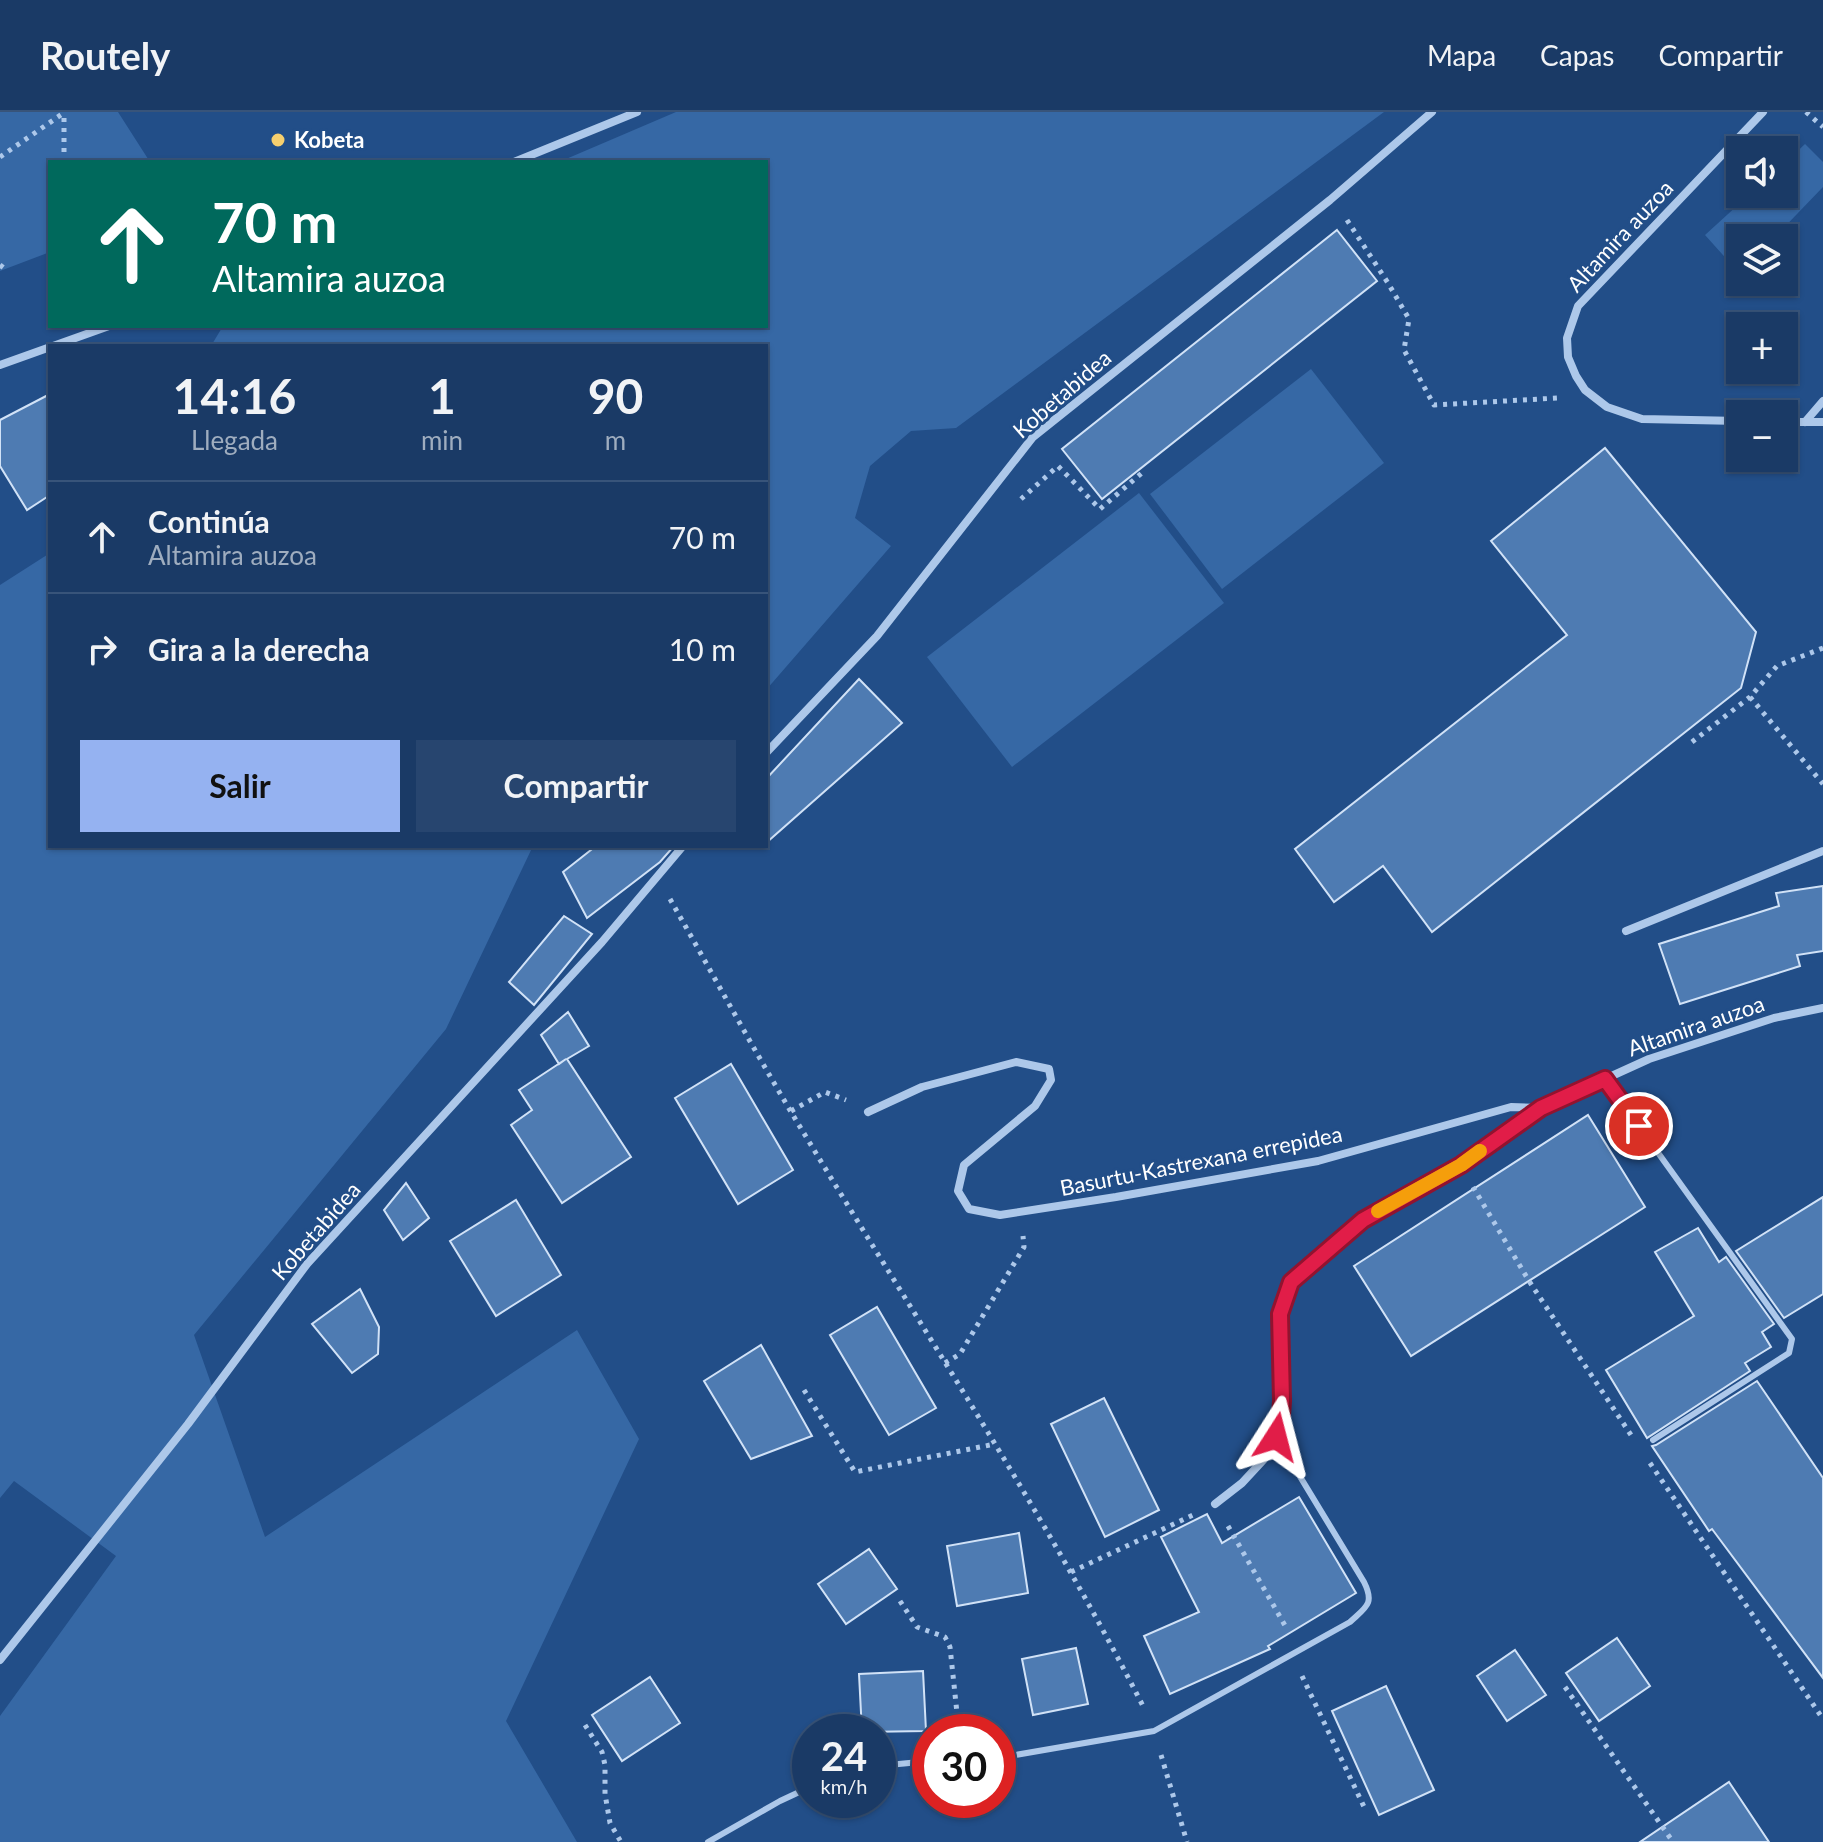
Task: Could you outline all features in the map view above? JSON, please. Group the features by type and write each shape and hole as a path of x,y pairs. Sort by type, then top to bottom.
{"street":[{"path":"519,160 637,112"},
{"name":"Kobetabidea","path":"768,751 877,636 1033,437 1330,200 1432,112"},
{"name":"Altamira auzoa","path":"1726,421 1642,419 1607,407 1585,390 1576,376 1568,357 1567,338 1578,306 1763,112"},
{"path":"59,344 103,328"},
{"path":"0,365 48,348"},
{"path":"1805,422 1823,401"},
{"path":"1798,422 1823,422"},
{"name":"Kobetabidea","path":"0,1660 188,1424 307,1264 602,942 681,848"},
{"path":"1626,931 1823,851"},
{"name":"Altamira auzoa","path":"1541,1108 1649,1059 1760,1022 1823,1008"},
{"name":"Basurtu-Kastrexana errepidea","path":"868,1112 922,1087 1016,1062 1049,1069 1051,1080 1035,1106 964,1165 958,1191 969,1209 1000,1215 1318,1161 1511,1107 1541,1108"},
{"path":"1215,1504 1242,1483 1267,1456 1280,1430 1280,1314 1291,1282 1363,1220 1461,1165 1541,1108"}],"lane":[{"path":"1605,1079 1792,1339 1789,1353 1653,1440"},
{"path":"1016,1755 1154,1731 1350,1622 1368,1606 1370,1594 1364,1582 1276,1437"},
{"path":"708,1842 792,1795"}],"path":[{"path":"1806,112 1823,127"},
{"path":"0,157 65,113"},
{"path":"64,160 65,113"},
{"path":"1348,221 1409,319 1404,350 1434,405 1558,398"},
{"path":"1010,509 1058,466 1100,509 1143,472"},
{"path":"1692,742 1750,697 1777,666 1823,648"},
{"path":"1750,697 1823,783"},
{"path":"658,877 791,1111 995,1444 1104,1630 1151,1720 1187,1842"},
{"path":"791,1111 825,1092 868,1112"},
{"path":"1461,1165 1529,1281 1635,1440"},
{"path":"945,1363 960,1354 1024,1247 1023,1211"},
{"path":"804,1390 855,1472 995,1444"},
{"path":"1644,1453 1823,1719"},
{"path":"1071,1572 1215,1504 1299,1649"},
{"path":"900,1601 917,1627 945,1637 950,1647 957,1714"},
{"path":"1292,1654 1366,1811"},
{"path":"1565,1687 1673,1842"},
{"path":"585,1725 602,1752 610,1823 621,1842"}],"shaded area":[{"path":"0,112 118,112 149,160 48,160 48,253 0,271"},
{"path":"676,112 1384,112 956,428 911,431 870,466 855,518 891,546 768,688 768,344 212,344 222,328 768,328 768,160 564,160"},
{"path":"1805,144 1823,162 1823,187 1787,224 1726,224 1726,258 1705,235 1735,208 1798,208 1798,151"},
{"path":"1311,369 1384,463 1222,589 1150,494"},
{"path":"1139,493 1224,603 1012,767 927,657"},
{"path":"48,554 48,848 532,848 446,1029 194,1335 265,1537 577,1330 639,1439 506,1721 577,1842 0,1842 0,1716 116,1556 14,1481 0,1498 0,585"}],"building":[{"path":"1337,230 1377,281 1102,499 1062,449"},
{"path":"48,395 48,496 27,510 0,466 0,420"},
{"path":"1605,448 1756,632 1741,688 1432,932 1383,866 1334,902 1295,849 1567,635 1491,541"},
{"path":"859,679 902,723 768,841 768,777"},
{"path":"593,848 672,848 660,862 587,918 563,872"},
{"path":"1823,886 1823,951 1797,955 1800,966 1680,1004 1659,944 1779,906 1776,893"},
{"path":"564,916 592,934 534,1005 509,982"},
{"path":"568,1012 589,1046 567,1059 631,1157 562,1203 511,1125 532,1110 519,1090 559,1064 541,1035"},
{"path":"731,1064 793,1170 738,1204 675,1098"},
{"path":"1588,1115 1645,1207 1411,1356 1354,1266"},
{"path":"406,1183 429,1218 403,1240 384,1210"},
{"path":"1823,1197 1823,1294 1784,1318 1736,1251"},
{"path":"516,1200 561,1275 496,1316 450,1241"},
{"path":"1698,1228 1719,1262 1726,1257 1774,1324 1762,1332 1771,1347 1745,1363 1750,1371 1647,1438 1606,1370 1694,1316 1655,1252"},
{"path":"360,1289 379,1327 378,1354 352,1373 312,1324"},
{"path":"877,1307 936,1408 889,1435 830,1335"},
{"path":"761,1345 812,1436 751,1459 704,1381"},
{"path":"1757,1381 1823,1478 1823,1678 1712,1529 1709,1531 1652,1446"},
{"path":"1104,1398 1159,1510 1105,1537 1051,1424"},
{"path":"1299,1497 1356,1593 1268,1646 1270,1649 1170,1694 1144,1636 1199,1612 1161,1537 1207,1514 1222,1543"},
{"path":"1019,1533 1028,1593 957,1606 947,1546"},
{"path":"869,1549 897,1589 846,1624 818,1584"},
{"path":"1617,1638 1650,1686 1599,1721 1566,1673"},
{"path":"1076,1648 1088,1704 1033,1715 1022,1659"},
{"path":"1515,1650 1546,1695 1507,1721 1477,1676"},
{"path":"923,1671 925,1714 912,1714 912,1731 896,1731 896,1714 861,1714 859,1674"},
{"path":"650,1677 680,1723 622,1761 592,1715"},
{"path":"1386,1686 1434,1790 1379,1815 1332,1711"},
{"path":"1729,1782 1769,1842 1640,1842"}],"slow traffic":[{"path":"1378,1211 1461,1165 1480,1151"}],"place":[{"name":"Kobeta","path":"278,140"}],"route":[{"path":"1276,1437 1280,1430 1282,1401 1280,1314 1291,1282 1315,1261 1363,1220 1461,1165 1541,1108 1605,1079 1639,1126"}]}
